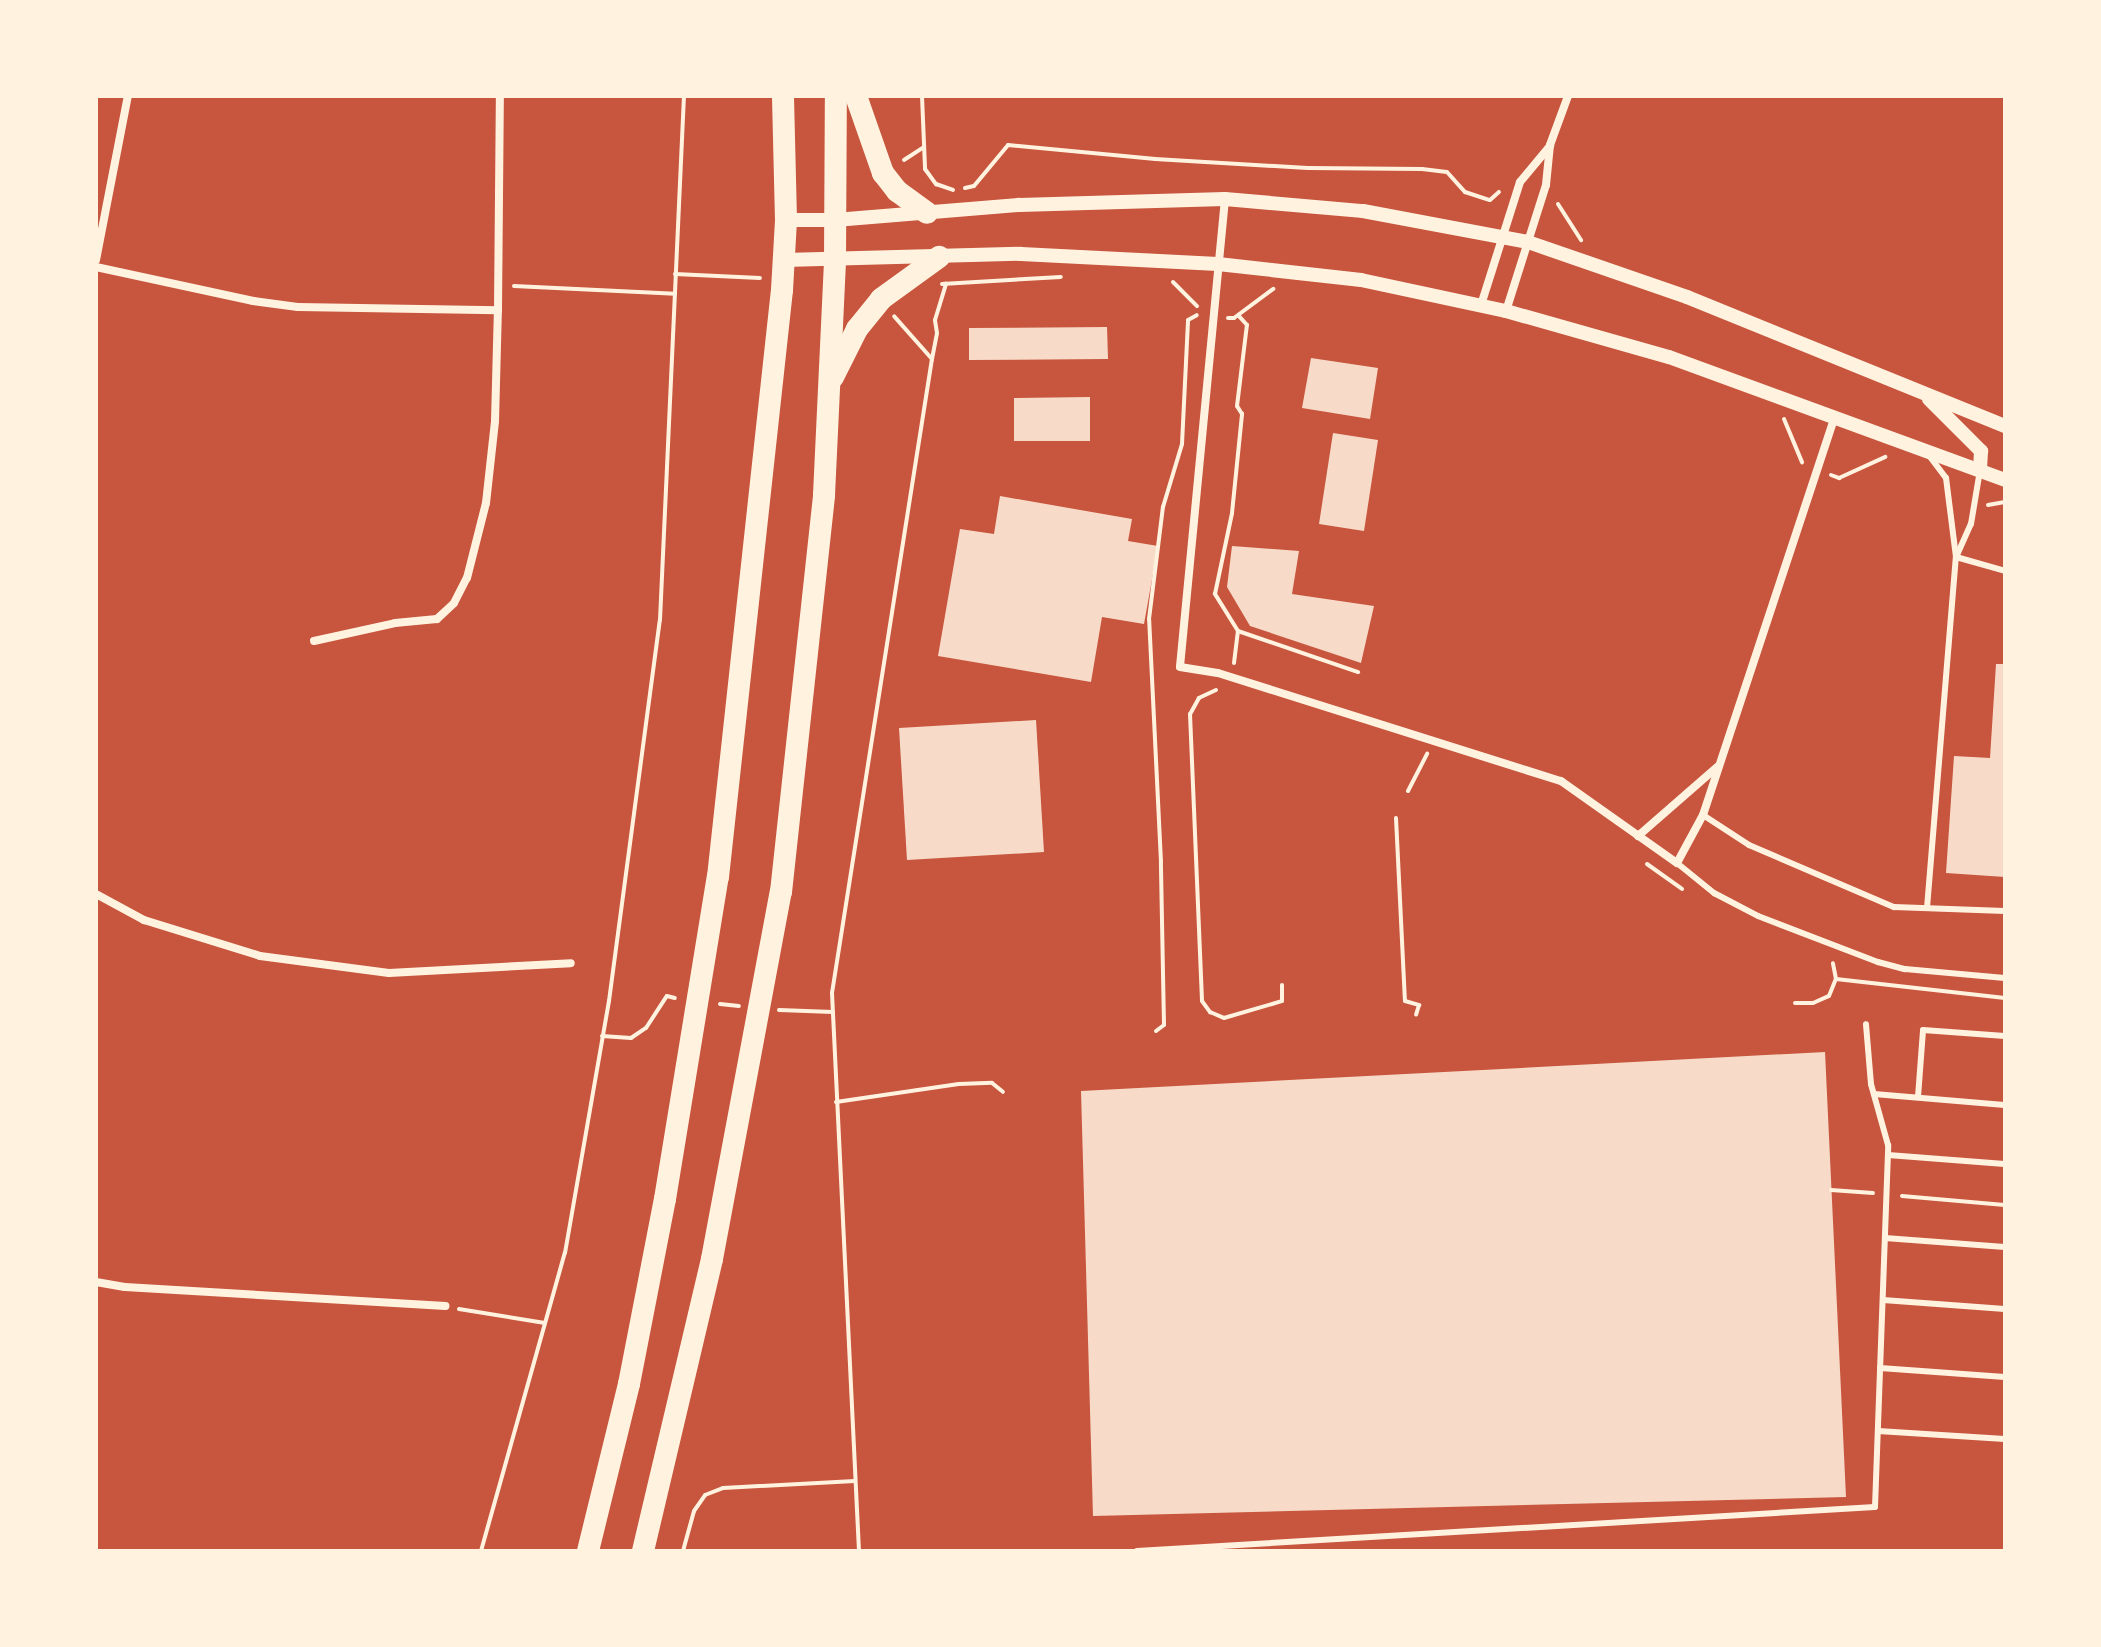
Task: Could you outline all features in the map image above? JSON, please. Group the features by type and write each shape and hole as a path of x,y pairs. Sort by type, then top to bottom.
{"highway":[{"path":"588,1551 629,1384 662,1215 718,877 784,260 783,96"},
{"path":"643,1551 715,1245 781,892 822,510 835,261 836,96"},
{"path":"856,96 883,173 897,191 927,213"},
{"path":"829,386 857,329 881,299 939,257"}],"street":[{"path":"96,260 128,96"},
{"path":"314,641 395,623 437,619 454,603 467,578 486,503 495,421 500,96"},
{"path":"1506,311 1546,185 1550,145 1568,96"},
{"path":"1481,305 1520,182 1550,145"},
{"path":"786,220 835,220 1019,205 1225,199 1363,211 1528,242 1687,297 2005,426"},
{"path":"1225,199 1180,667 1218,673 1561,781 1677,863 1703,815 1835,415"},
{"path":"784,260 1021,254 1218,264 1361,280 1506,311 1669,357 1835,415 2005,480"},
{"path":"96,267 253,301 298,307 498,310"},
{"path":"1920,391 1981,451 1980,470"},
{"path":"1638,836 1718,766"},
{"path":"96,894 144,920 260,956 389,973 571,963"},
{"path":"96,1282 125,1287 445,1306"}],"lane":[{"path":"1923,448 1946,478 1956,557 1927,908"},
{"path":"1956,557 1971,524 1980,470"},
{"path":"1956,557 2005,571"},
{"path":"1703,815 1749,845 1894,907 2005,911"},
{"path":"1677,863 1714,893 1758,916 1878,962 1905,969 2005,978"},
{"path":"1137,1551 1875,1507 1888,1155 1874,1094 1866,1024"},
{"path":"1918,1097 1923,1030 2005,1036"},
{"path":"1874,1094 2005,1105"},
{"path":"1888,1155 2005,1164"},
{"path":"1885,1238 2005,1247"},
{"path":"1883,1300 2005,1309"},
{"path":"1880,1368 2005,1377"},
{"path":"1878,1431 2005,1439"}],"path":[{"path":"481,1551 565,1253 609,1001 657,649 674,378 684,96"},
{"path":"922,96 924,147"},
{"path":"931,284 1073,277"},
{"path":"1156,1031 1164,1025 1161,862 1149,619 1163,507 1182,444 1188,320 1197,316 1197,304 1182,287 1168,280"},
{"path":"859,1551 832,993 932,359 935,320 946,284"},
{"path":"498,285 675,294"},
{"path":"1213,318 1234,318 1273,288 1288,290"},
{"path":"894,315 932,359"},
{"path":"1780,411 1802,464 1839,478 1889,455"},
{"path":"1976,501 1992,506 2005,502"},
{"path":"1238,631 1358,672"},
{"path":"1414,747 1442,757"},
{"path":"1408,791 1428,752"},
{"path":"1396,818 1405,1001 1419,1005 1416,1015"},
{"path":"1635,856 1693,896"},
{"path":"1795,1003 1813,1003 1829,996 1836,979 1835,964 1824,959"},
{"path":"1836,979 2005,998"},
{"path":"1224,1018 1282,1001 1282,985"},
{"path":"836,1102 959,1084 992,1083 1003,1092"},
{"path":"1831,1190 2005,1205"},
{"path":"445,1306 546,1323"},
{"path":"683,1551 694,1511 705,1495 723,1488 855,1481"}],"building":[{"path":"1107,327 1108,359 969,360 969,328"},
{"path":"1311,358 1378,368 1370,419 1302,408"},
{"path":"1090,397 1090,441 1014,441 1014,398"},
{"path":"1333,433 1378,440 1364,531 1319,524"},
{"path":"1000,496 1132,519 1128,541 1158,546 1144,624 1102,617 1091,682 938,656 960,529 994,534"},
{"path":"1232,546 1299,551 1292,594 1374,606 1361,663 1250,626 1227,587"},
{"path":"1996,664 2005,664 2005,877 1946,873 1954,756 1990,758"},
{"path":"1036,720 1044,852 907,860 899,728"},
{"path":"1825,1052 1846,1497 1093,1516 1081,1091"}]}
